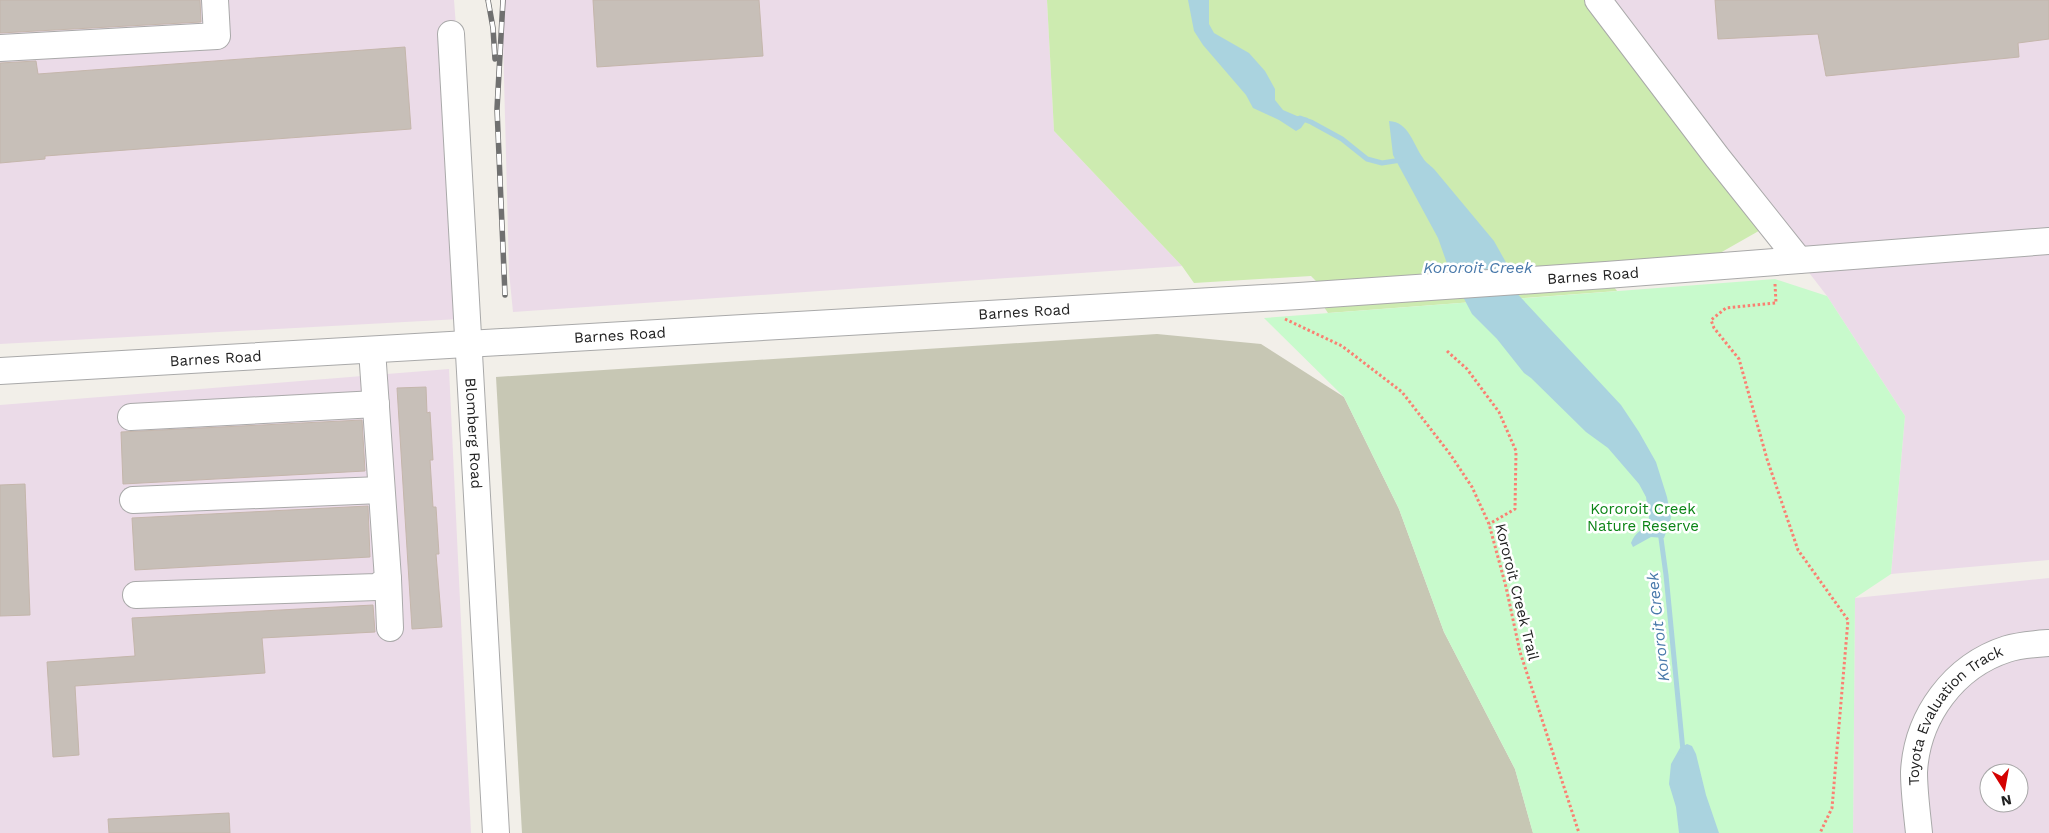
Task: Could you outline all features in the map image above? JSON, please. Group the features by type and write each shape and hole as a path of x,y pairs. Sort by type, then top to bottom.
{"street":[{"path":"0,48 217,36 215,0"},
{"path":"1598,0 1717,157 1787,261"},
{"name":"Blomberg Road","path":"451,34 496,833"},
{"name":"Barnes Road","path":"0,371 1309,295 1606,275 2049,241"},
{"path":"372,350 390,628"},
{"path":"131,417 376,404"},
{"path":"133,500 381,490"},
{"path":"136,595 377,587 388,579"},
{"name":"Toyota Evaluation Track","path":"1919,833 1914,772 1920,738 1926,722 1943,693 1964,672 1992,656 2008,649 2049,643"}],"path":[{"path":"1787,261 1776,302 1726,308 1711,320 1714,328 1739,359 1767,459 1798,550 1848,620 1832,808 1820,833"},
{"name":"Kororoit Creek Trail","path":"1280,317 1342,346 1402,392 1450,454 1472,487 1489,524 1506,587 1520,652 1579,833"},
{"path":"1447,351 1467,369 1499,412 1516,451 1515,509 1489,524"}],"shaded area":[{"path":"0,0 454,0 478,318 0,344"},
{"path":"502,0 1047,0 1054,131 1182,266 513,312 509,272"},
{"path":"1599,0 2049,0 2049,560 1891,574 1905,416 1827,296"},
{"path":"1157,334 1261,344 1344,397 1399,509 1444,632 1515,769 1533,833 522,833 496,377"},
{"path":"449,369 471,833 0,833 0,405"},
{"path":"2049,578 2049,833 1853,833 1855,598"}],"green space":[{"path":"1047,0 1599,0 1771,224 1720,253 1597,264 1617,291 1328,313 1308,283 1316,281 1311,276 1194,283 1182,266 1054,131"},
{"name":"Kororoit Creek Nature Reserve","path":"1775,279 1827,296 1905,416 1891,574 1855,598 1853,833 1533,833 1515,769 1444,632 1399,509 1344,397 1264,318"}],"water":[{"path":"1188,0 1209,0 1209,24 1214,33 1249,53 1265,71 1275,89 1275,100 1283,110 1308,118 1301,128 1296,131 1279,120 1253,108 1246,95 1203,45 1194,31"},
{"name":"Kororoit Creek","path":"1389,121 1396,122 1406,129 1424,159 1494,241 1508,266 1511,287 1621,405 1639,432 1656,462 1667,497 1671,518 1664,538 1651,537 1633,547 1631,543 1638,532 1648,525 1649,517 1646,497 1639,484 1608,448 1586,432 1524,373 1497,339 1472,314 1450,272 1438,238 1393,155"},
{"path":"1687,744 1692,746 1696,754 1706,795 1719,833 1679,833 1676,807 1669,784 1671,764 1680,748"}],"building":[{"path":"0,0 200,0 201,22 0,33"},
{"path":"593,0 759,0 763,56 597,67"},
{"path":"1715,0 2049,0 2049,39 2018,43 2019,57 1826,76 1818,34 1718,39"},
{"path":"405,47 411,129 45,156 45,159 0,163 0,63 36,61 38,74"},
{"path":"426,387 427,413 430,412 433,460 430,460 433,507 436,507 439,554 436,554 442,627 412,629 397,388"},
{"path":"362,420 365,471 123,484 121,432"},
{"path":"25,484 30,615 0,616 0,485"},
{"path":"368,506 370,557 135,570 132,518"},
{"path":"373,605 375,632 262,638 265,673 75,686 79,755 53,757 47,662 135,656 132,618"},
{"path":"229,813 230,833 109,833 108,819"}],"waterway":[{"name":"Kororoit Creek","path":"1300,118 1342,139 1367,159 1382,163 1401,160"},
{"name":"Kororoit Creek","path":"1660,531 1683,751"}],"railway":[{"path":"488,0 493,28 495,59"},
{"path":"503,0 497,109 505,295"}]}
